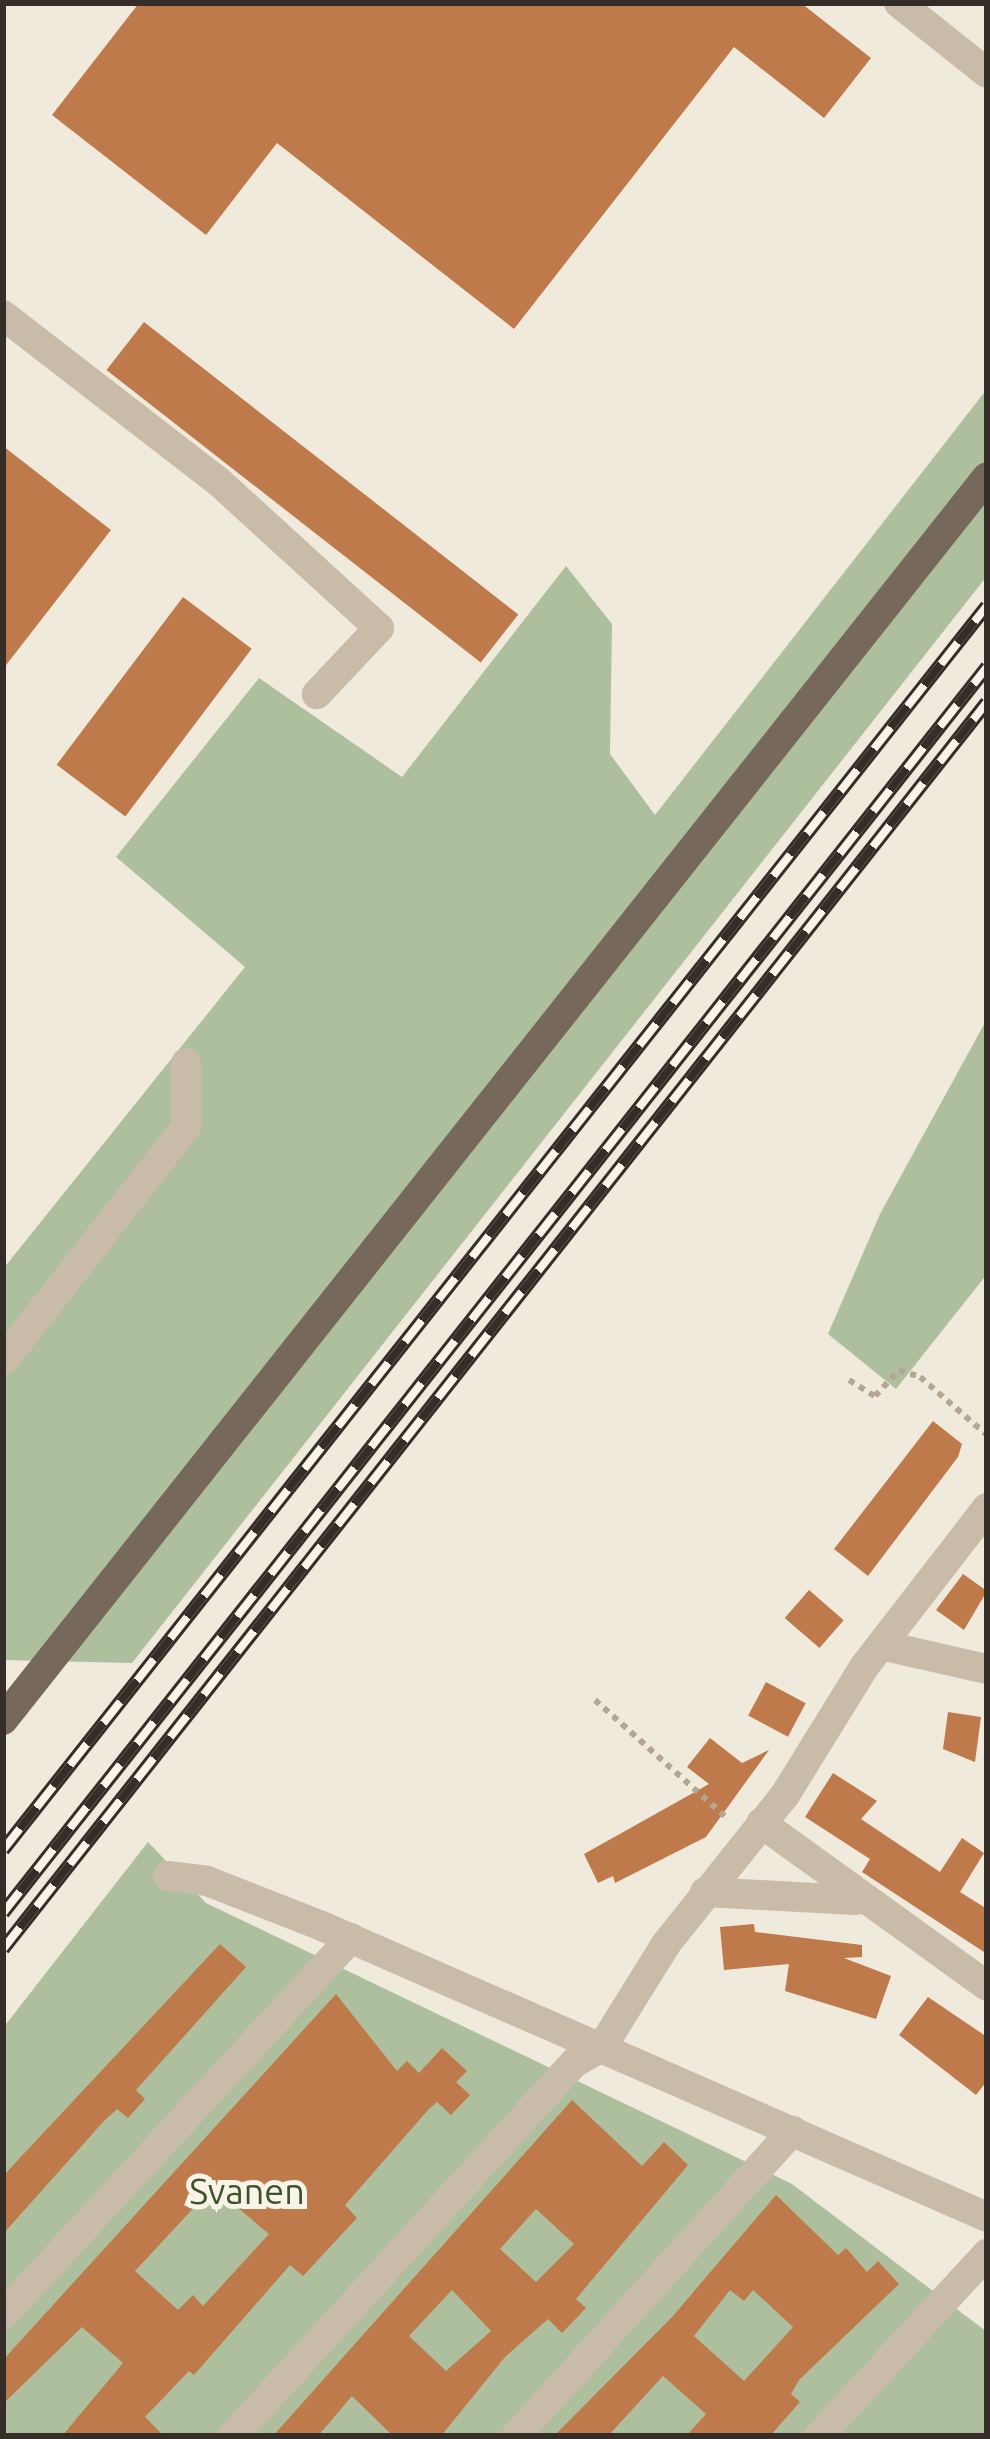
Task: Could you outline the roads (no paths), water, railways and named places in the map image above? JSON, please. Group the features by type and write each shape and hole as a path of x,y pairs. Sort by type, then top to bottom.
{"main road":[{"path":"3,1720 987,477"}],"street":[{"path":"898,3 987,74"},
{"path":"3,314 218,481 379,628 317,694"},
{"path":"3,1361 187,1127 186,1063"},
{"path":"233,2436 574,2063 602,2047 705,1892 755,1830 881,1645 987,1508"},
{"path":"881,1645 987,1670"},
{"path":"755,1830 987,1986"},
{"path":"168,1876 207,1881 351,1938 987,2217"},
{"path":"705,1892 865,1901"},
{"path":"3,2315 351,1938"},
{"path":"516,2436 793,2131"},
{"path":"818,2436 987,2254"}],"railway":[{"path":"3,1850 987,606"},
{"path":"3,1913 987,667"},
{"path":"3,1949 987,702"}],"park label":[{"name":"Svanen","path":"247,2191"}]}
